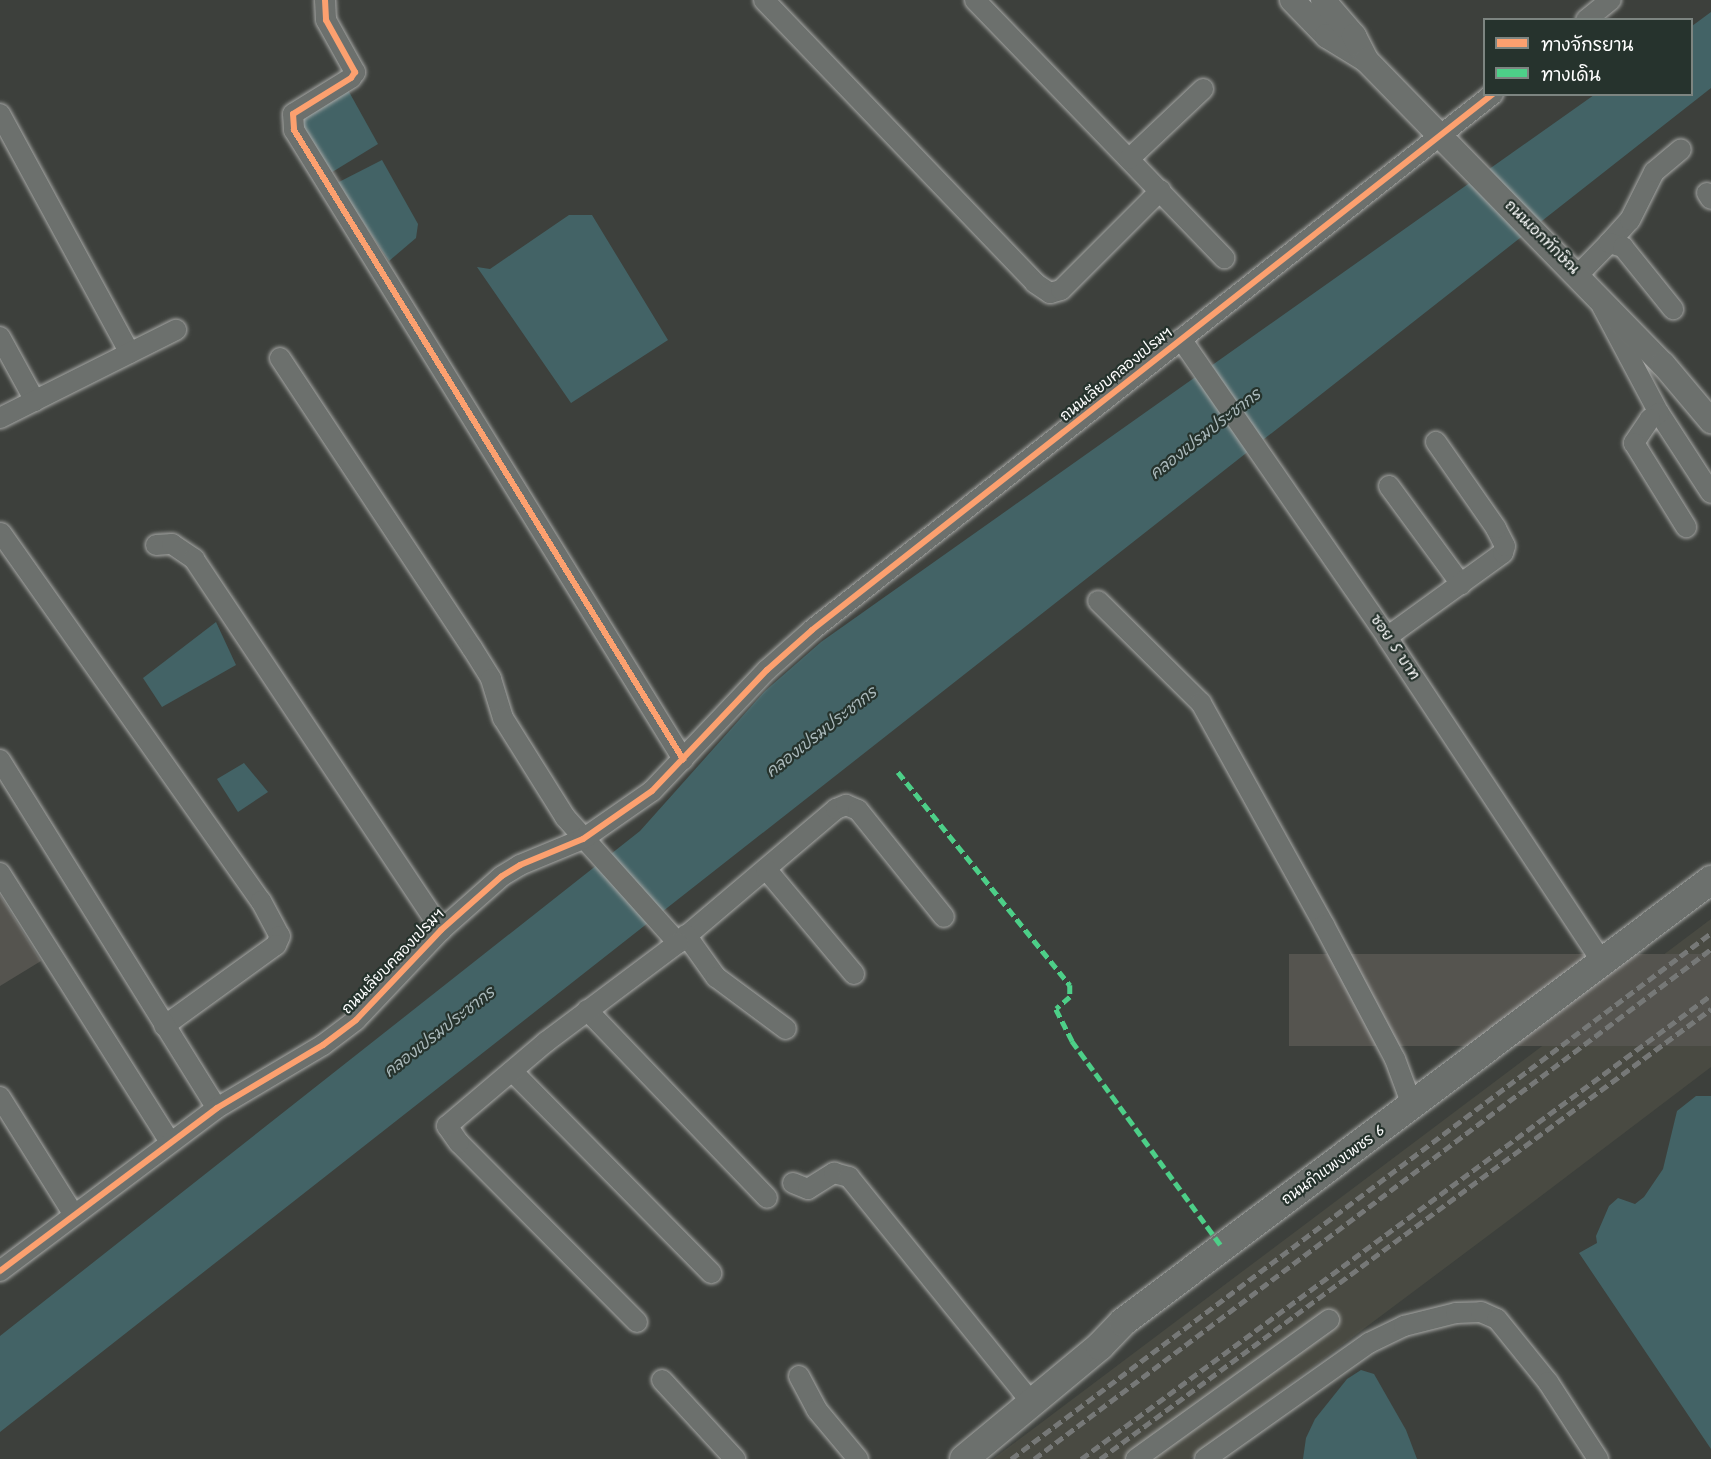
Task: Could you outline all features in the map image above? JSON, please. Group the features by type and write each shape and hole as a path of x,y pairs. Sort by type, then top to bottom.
{"main road":[{"name":"ถนนกำแพงเพชร 6","path":"964,1459 1033,1404 1123,1322 1413,1108 1711,880"}],"street":[{"path":"325,0 326,20 355,72 351,78 293,114 294,130 683,759"},
{"path":"764,0 1035,283 1050,293 1060,290 1161,190"},
{"path":"975,0 1161,190 1224,258"},
{"name":"ถนนเอกทักษิณ","path":"1292,0 1327,36 1366,60 1578,275 1711,421"},
{"name":"ถนนเอกทักษิณ","path":"1323,0 1354,36 1366,60"},
{"path":"1588,18 1611,0"},
{"path":"1129,159 1203,89"},
{"name":"ถนนเลียบคลองเปรมฯ","path":"2,1265 74,1215 217,1108 323,1045 356,1020 477,895 520,864 583,839 652,791 767,670 812,630 1491,96"},
{"path":"0,114 130,353"},
{"path":"1578,275 1630,220 1654,172 1681,149"},
{"path":"1609,243 1623,247 1673,309"},
{"path":"1597,295 1620,347 1659,413 1711,493"},
{"path":"0,418 176,330"},
{"path":"0,337 35,401"},
{"name":"ซอย 5 บาท","path":"1180,339 1387,637 1602,962"},
{"path":"280,358 472,648 491,679 503,718 583,839 716,976 786,1029"},
{"path":"1659,413 1650,418 1634,443 1686,527"},
{"path":"1387,637 1503,553 1504,546 1436,442"},
{"path":"1389,486 1461,584"},
{"path":"0,533 261,901 280,936 276,945 164,1026"},
{"path":"156,545 172,543 194,559 441,930"},
{"path":"1098,601 1201,703 1373,1018 1413,1108"},
{"path":"0,760 217,1108"},
{"path":"637,1322 450,1133 447,1126 451,1120 677,937 766,869 836,809 846,805 858,810 944,917"},
{"path":"766,869 855,974"},
{"path":"0,873 170,1142"},
{"path":"587,1010 767,1198"},
{"path":"512,1071 711,1273"},
{"path":"0,1097 74,1215"},
{"path":"793,1183 808,1189 834,1173 849,1177 1033,1404"},
{"path":"1205,1459 1369,1343 1404,1326 1456,1312 1481,1312 1497,1319 1548,1382 1598,1459"},
{"path":"1136,1459 1329,1320"},
{"path":"800,1376 817,1410 858,1459"},
{"path":"662,1380 735,1459"}],"shaded area":[{"path":"1711,919 1711,1067 1537,1199 1190,1459 993,1459"}],"water":[{"name":"คลองเปรมประชากร","path":"1711,12 1711,88 0,1432 0,1336 640,831 765,691 821,642 1593,96 1693,96 1693,25"},
{"path":"348,90 378,144 329,174 301,130 301,115"},
{"path":"382,160 418,224 416,238 389,261 337,183"},
{"path":"569,215 592,215 668,340 571,403 477,267 490,269"},
{"path":"216,622 236,665 162,707 143,678"},
{"path":"244,763 268,792 238,812 217,779"},
{"path":"1696,1096 1711,1096 1711,1449 1579,1253 1597,1243 1596,1236 1609,1206 1618,1198 1635,1204 1644,1197 1663,1169 1677,1111"},
{"path":"1361,1370 1374,1374 1406,1430 1417,1459 1303,1459 1306,1438 1315,1419 1347,1379"}],"building":[{"path":"0,895 41,961 0,986"},
{"path":"1289,954 1711,954 1711,1046 1289,1046"}],"railway":[{"path":"1011,1459 1711,933"},
{"path":"1034,1459 1711,949"},
{"path":"1081,1459 1711,995"},
{"path":"1100,1459 1711,1009"}],"marked path":[{"path":"898,772 1070,985 1070,997 1056,1009 1072,1041 1222,1247"}],"cycle path":[{"path":"325,0 326,20 355,72 351,78 293,114 294,130 683,759"},
{"path":"0,1271 217,1108 323,1045 356,1020 441,930 502,876 520,865 583,839 652,791 767,670 812,630 1490,96"}]}
